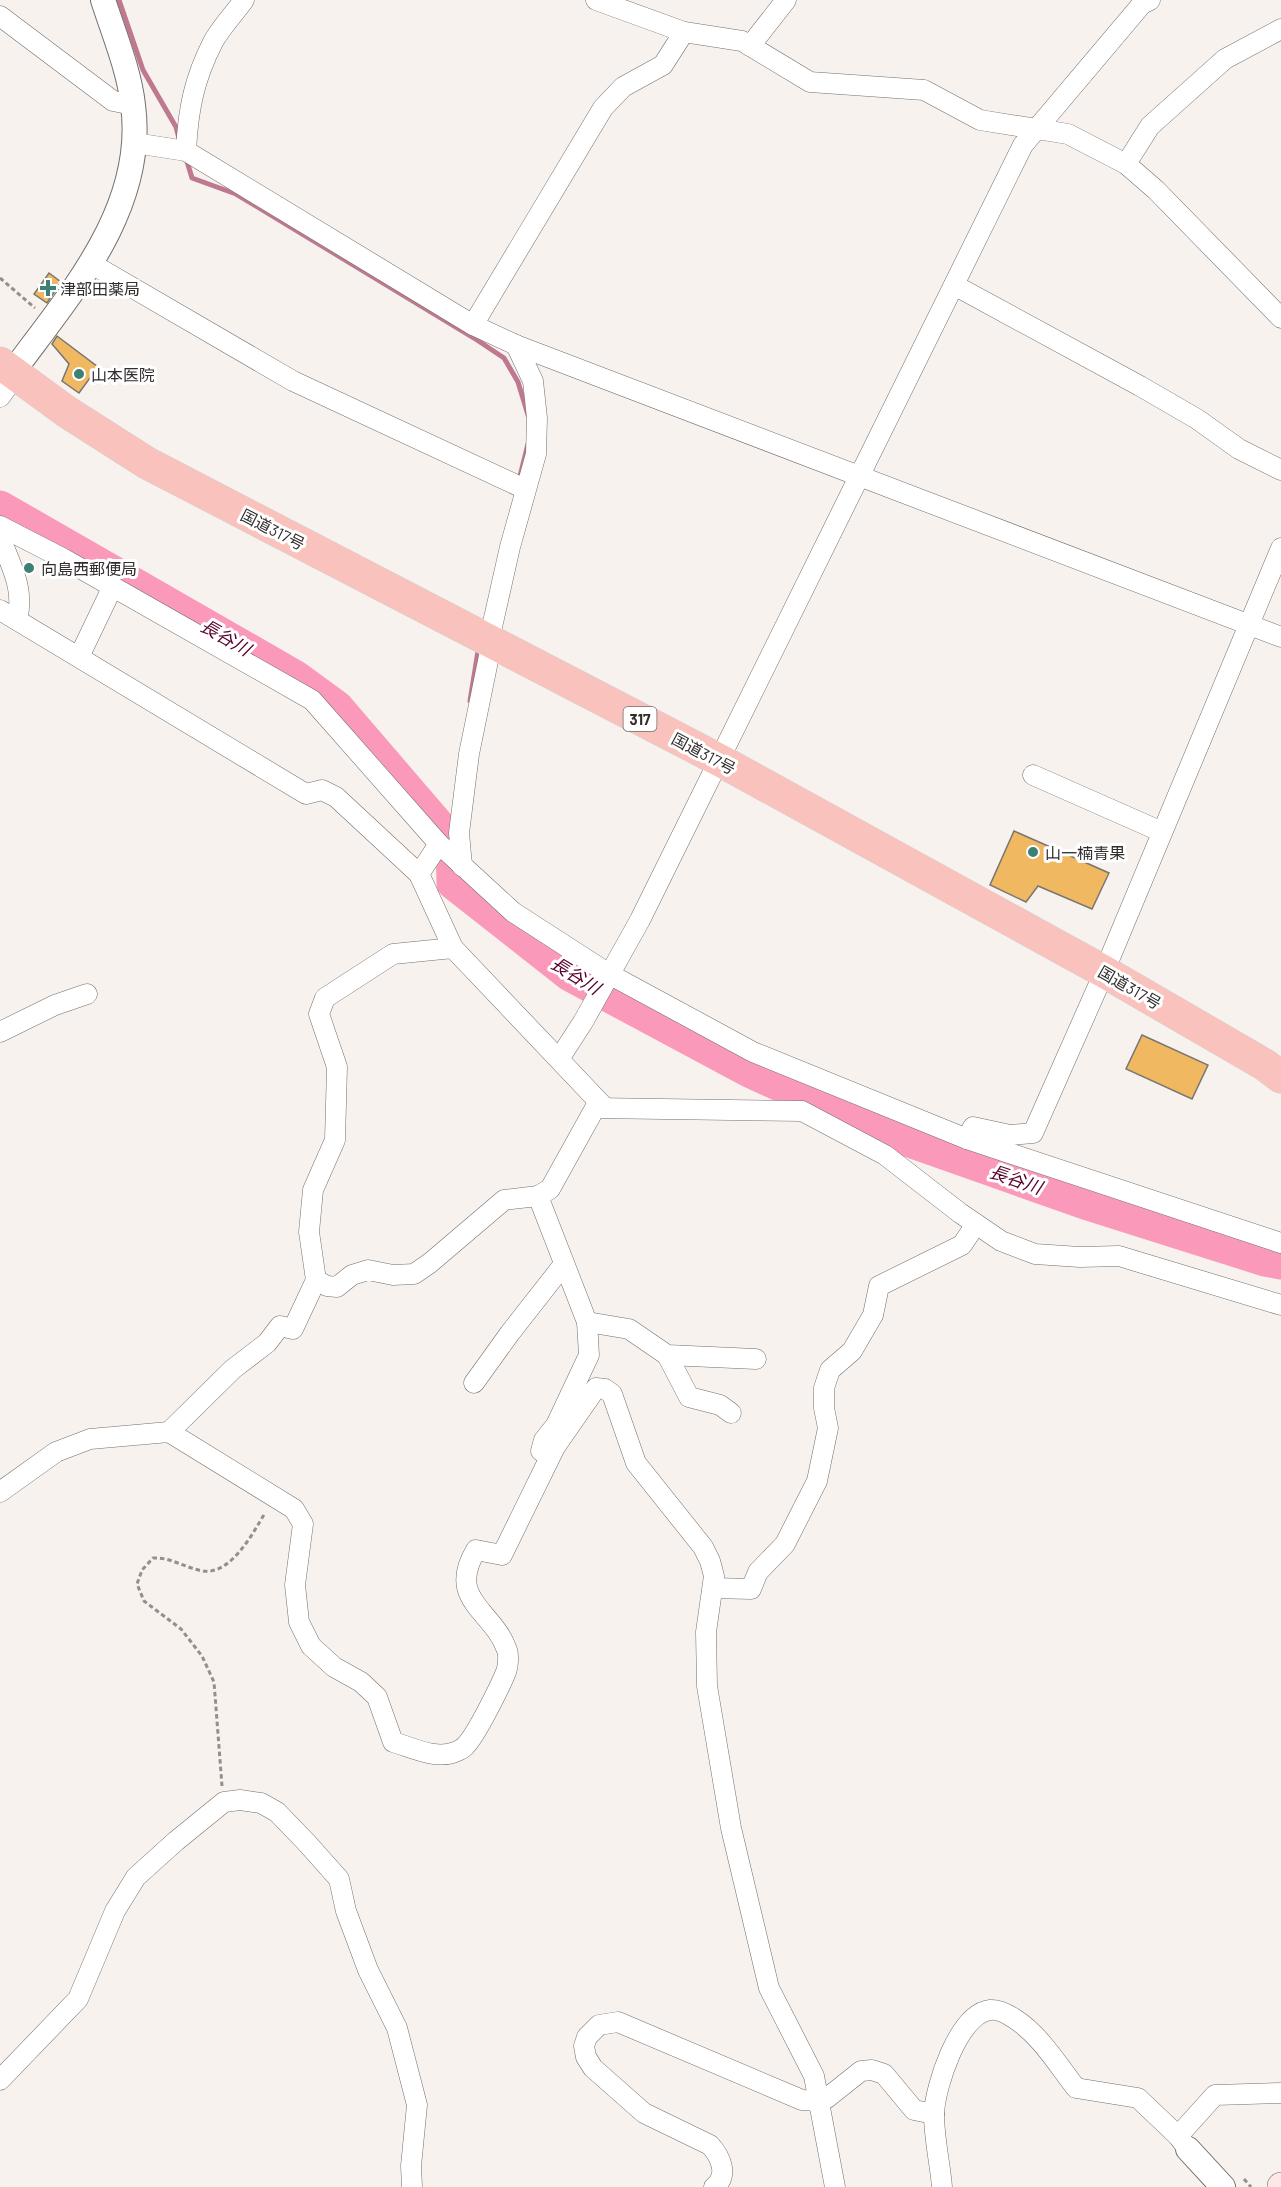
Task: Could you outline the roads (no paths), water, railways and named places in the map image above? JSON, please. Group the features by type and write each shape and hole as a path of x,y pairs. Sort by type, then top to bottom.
{"highway":[{"name":"国道317号","path":"4,378 67,412 147,463 721,761 1103,971 1265,1065 1281,1077"},
{"path":"1103,971 1191,1010 1281,1063"}],"street":[{"path":"4,378 75,288 105,237 131,174 135,143 130,85 103,0"},
{"path":"186,151 188,116 194,87 214,40 244,0"},
{"path":"750,46 786,0"},
{"path":"559,1059 583,1022 640,920 721,761 1023,145 1142,4 1149,0"},
{"path":"603,1 684,32 742,41 810,82 924,90 980,120 1068,134 1126,164 1156,190 1281,318"},
{"path":"0,16 113,101 133,105"},
{"path":"1126,164 1150,126 1225,59 1281,29"},
{"path":"473,325 603,108 623,87 663,65 684,32"},
{"path":"135,143 186,151 473,325 516,345 1281,637"},
{"path":"90,263 293,381 525,489"},
{"path":"954,285 1140,386 1197,419 1239,449 1281,470"},
{"path":"462,866 459,833 463,792 507,558 536,454 537,418 533,381 516,345"},
{"path":"0,526 112,586 312,700 439,844 462,866 513,912 607,978 753,1052 967,1139 1281,1243"},
{"path":"0,537 20,589 21,604 17,620"},
{"path":"967,1139 973,1127 1010,1135 1033,1133 1281,548"},
{"path":"79,657 112,586"},
{"path":"0,610 306,794 322,790 336,797 419,874 453,948 604,1107"},
{"path":"1033,776 1162,832"},
{"path":"419,874 439,844"},
{"path":"170,1432 233,1369 267,1343 280,1326 293,1329 316,1280 309,1232 313,1190 334,1140 337,1067 319,1014 325,998 393,954 453,948"},
{"path":"0,1032 55,1005 87,994"},
{"path":"316,1280 327,1286 337,1287 352,1275 368,1270 393,1275 414,1274 504,1200 538,1196 550,1189 595,1108 802,1111 885,1155 976,1224 1001,1240 1035,1254 1080,1257 1119,1256 1281,1305"},
{"path":"538,1196 587,1322 590,1355 556,1425 544,1440 541,1451 545,1453 555,1447"},
{"path":"713,1588 751,1589 758,1572 785,1544 817,1481 828,1428 824,1408 824,1388 830,1370 852,1351 863,1333 873,1315 879,1286 962,1245 976,1224"},
{"path":"474,1383 564,1264"},
{"path":"587,1322 629,1329 667,1355 688,1397 720,1405 731,1413"},
{"path":"667,1355 756,1359"},
{"path":"0,1492 56,1452 90,1439 170,1432 294,1509 303,1524 295,1585 299,1622 311,1646 334,1667 361,1682 377,1697 393,1742 435,1754 453,1753 466,1746 507,1671 507,1651 497,1633 477,1608 465,1583 467,1565 476,1550 502,1555 555,1447 596,1388 612,1394 636,1463 703,1547 710,1561 714,1576 706,1632 707,1686 731,1828 769,1988 814,2076 835,2187"},
{"path":"0,2080 7,2070 78,1999 115,1911 136,1876 224,1802 240,1800 261,1803 277,1812 339,1879 346,1911 368,1971 397,2028 417,2105 411,2166 412,2187"},
{"path":"942,2187 934,2114 948,2062 960,2034 974,2017 990,2010 1002,2012 1016,2019 1037,2040 1076,2088 1138,2098 1183,2142 1223,2187"},
{"path":"714,2187 723,2173 718,2154 710,2145 644,2113 592,2068 586,2057 584,2046 587,2037 599,2025 618,2022 802,2100 819,2101 827,2098 861,2071 872,2070 884,2074 914,2110 934,2114"},
{"path":"1183,2142 1215,2095 1281,2093"}],"waterway":[{"path":"119,0 143,70 176,127 179,138"},
{"path":"186,158 192,178 236,194 504,358 518,382 528,415"},
{"path":"520,476 528,444"},
{"name":"長谷川","path":"0,507 296,677 337,707 452,841 453,883 570,975 749,1071 881,1131 1085,1203 1265,1260 1281,1263"},
{"path":"470,701 479,645"}],"place":[{"name":"津部田薬局","path":"48,288"},
{"name":"山本医院","path":"79,374"},
{"name":"向島西郵便局","path":"29,568"},
{"name":"山一楠青果","path":"1033,852"}]}
